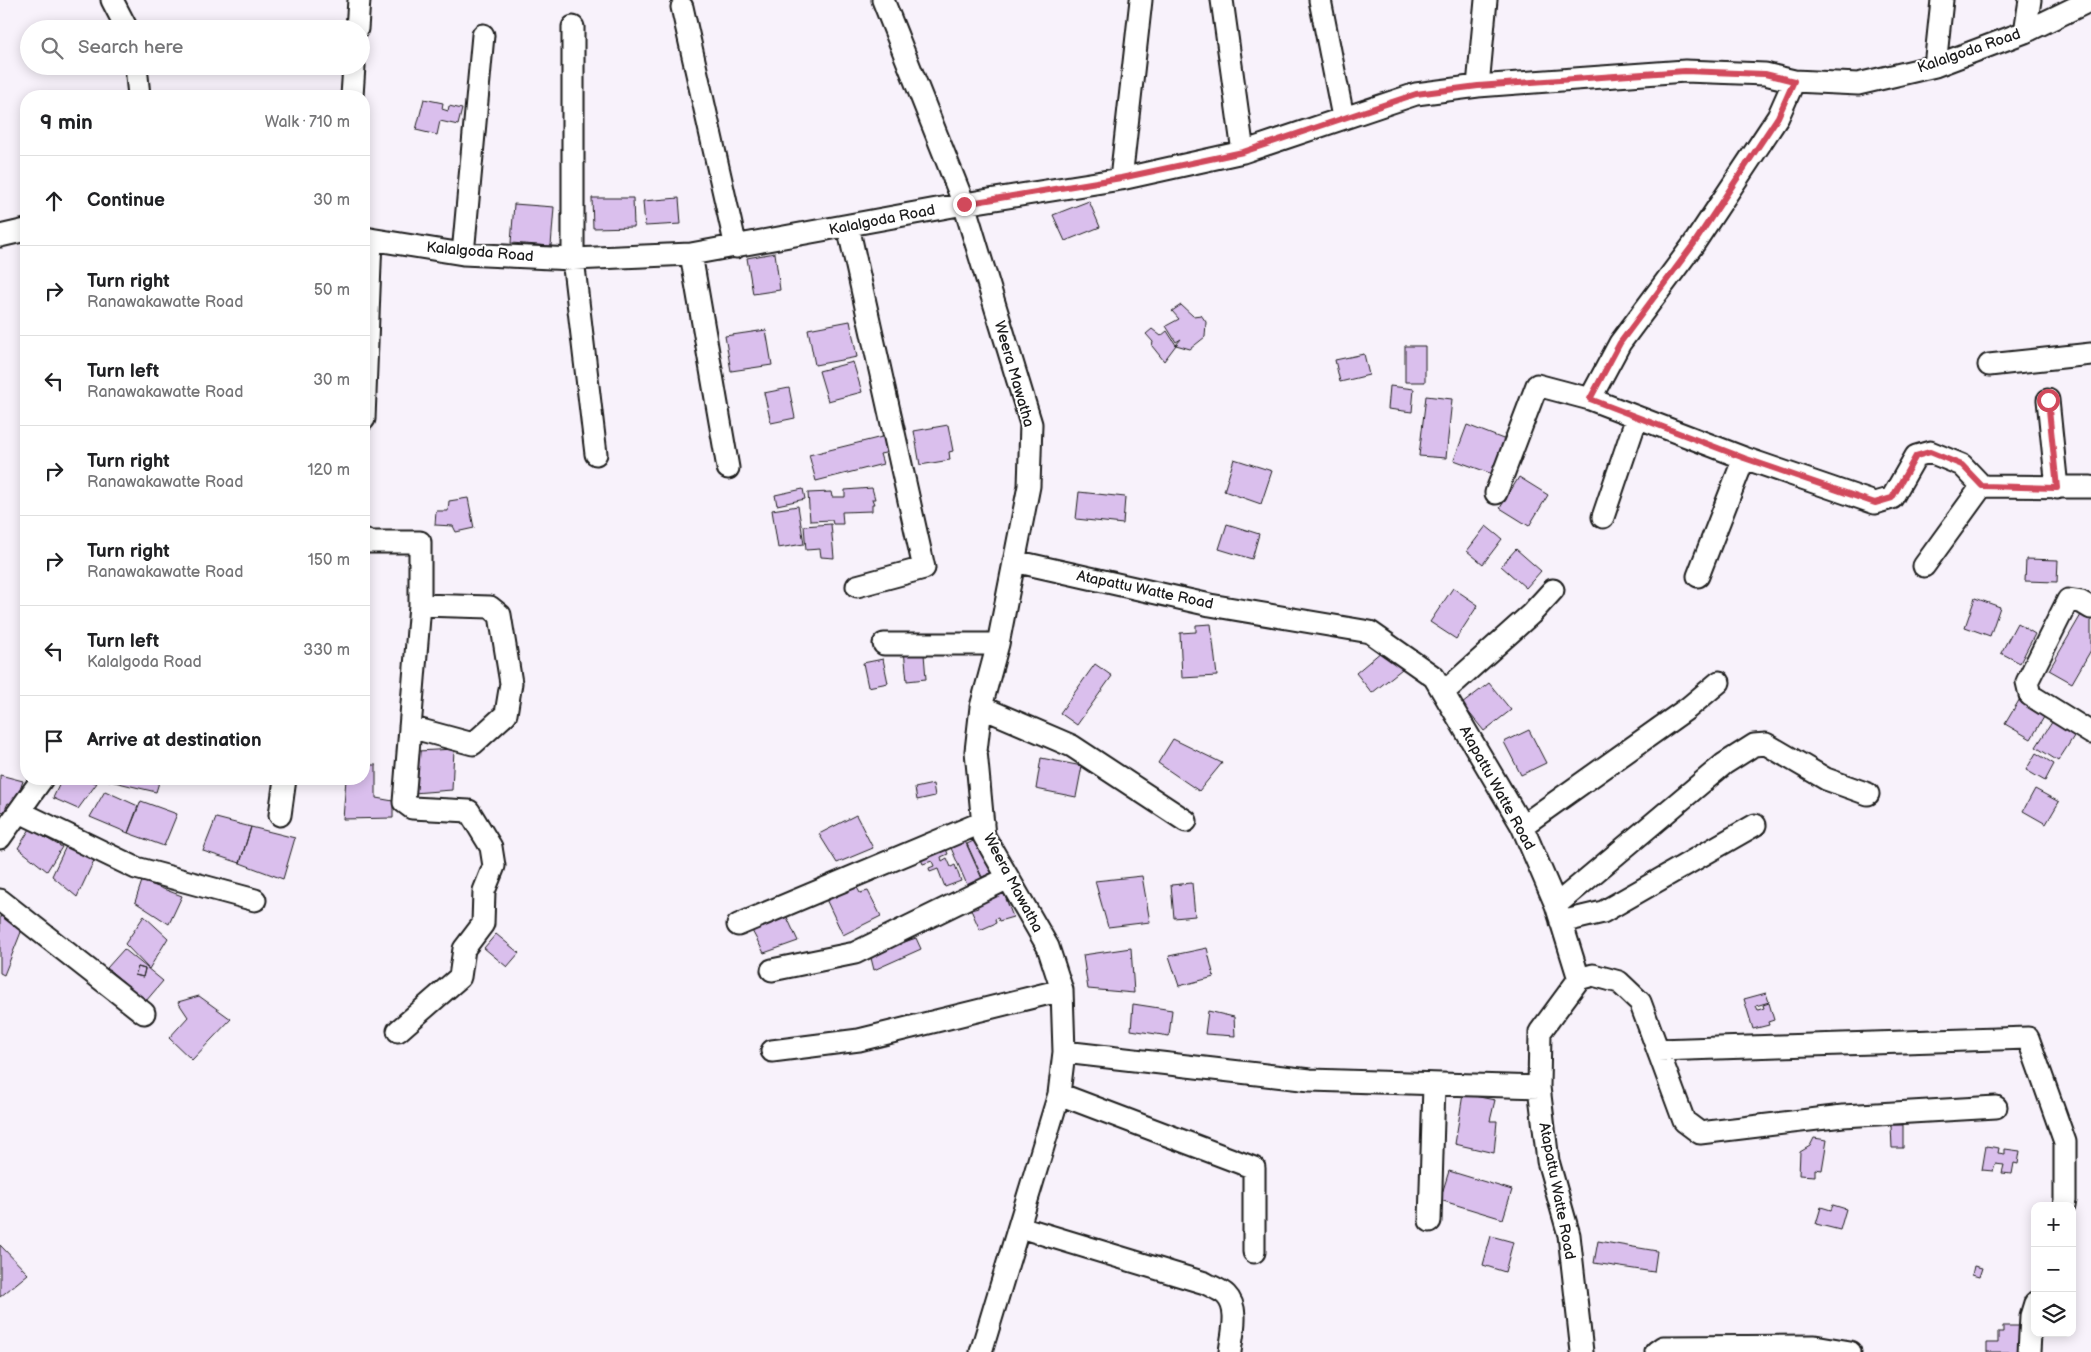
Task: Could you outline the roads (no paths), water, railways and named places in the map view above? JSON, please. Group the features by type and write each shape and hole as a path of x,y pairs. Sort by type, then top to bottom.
{"street":[{"path":"112,0 122,20"},
{"path":"358,20 360,0"},
{"name":"Weera Mawatha","path":"883,0 964,204 1031,424 1029,486 998,644 981,707 976,751 984,836 1048,947 1062,990 1064,1052 1059,1094 981,1352"},
{"path":"1121,178 1141,0"},
{"path":"1222,0 1243,152"},
{"path":"1320,0 1343,117"},
{"path":"1478,86 1486,0"},
{"path":"1935,66 1942,0"},
{"path":"2025,32 2030,0"},
{"name":"Kalalgoda Road","path":"370,239 463,254 573,259 691,254 964,204 1121,178 1243,152 1416,94 1478,86 1685,71 1765,74 1794,81 1858,84 1935,66 2025,32 2091,0"},
{"path":"682,7 736,247"},
{"path":"573,27 573,259 596,454"},
{"path":"463,254 482,35"},
{"path":"137,75 138,90"},
{"path":"352,90 353,75"},
{"path":"1590,399 1620,343 1699,237 1778,117 1794,81"},
{"path":"848,226 924,568 857,586"},
{"path":"0,236 20,231"},
{"path":"691,254 728,468"},
{"path":"1989,365 2091,354"},
{"path":"1496,493 1537,385 1590,399 1744,458 1875,503 1892,498 1916,456 1930,452 1962,465 1982,486 2091,487"},
{"path":"2048,400 2057,488"},
{"path":"1603,517 1637,417"},
{"path":"1698,576 1744,458"},
{"path":"1924,566 1982,486"},
{"path":"370,542 420,542 420,605 404,802 412,808 469,812 491,847 494,866 484,891 483,924 464,950 460,977 398,1031"},
{"name":"Atapattu Watte Road","path":"1014,560 1210,604 1370,632 1434,677 1522,826 1559,913 1579,979 1540,1032 1539,1086 1548,1161 1569,1236 1582,1352"},
{"path":"1444,692 1531,614 1553,590"},
{"path":"2091,608 2081,602 2068,600 2026,682 2030,695 2091,733"},
{"path":"410,727 473,744 506,714 511,683 500,615 490,606 420,605"},
{"path":"884,644 998,644"},
{"path":"1522,826 1688,708 1719,682"},
{"path":"981,707 1072,746 1186,821"},
{"path":"1559,913 1724,764 1754,745 1766,744 1826,779 1868,794"},
{"path":"0,838 38,785"},
{"path":"280,815 284,785"},
{"path":"20,812 136,868 255,900"},
{"path":"738,925 983,822"},
{"path":"1559,913 1603,912 1756,825"},
{"path":"772,970 855,953 1008,878"},
{"path":"0,900 144,1013"},
{"path":"1579,979 1593,975 1619,982 1640,1002 1684,1121 1700,1133 1843,1116 1996,1108"},
{"path":"772,1051 859,1040 1062,990"},
{"path":"1658,1050 2028,1038 2065,1142 2065,1202"},
{"path":"1064,1052 1310,1080 1434,1085 1539,1086"},
{"path":"1430,1221 1434,1085"},
{"path":"1059,1094 1254,1168 1254,1252"},
{"path":"1020,1227 1205,1283 1225,1294 1233,1306 1234,1322 1230,1352"},
{"path":"2029,1352 2031,1316"},
{"path":"1656,1352 1663,1347 1816,1346 1850,1352"}]}
